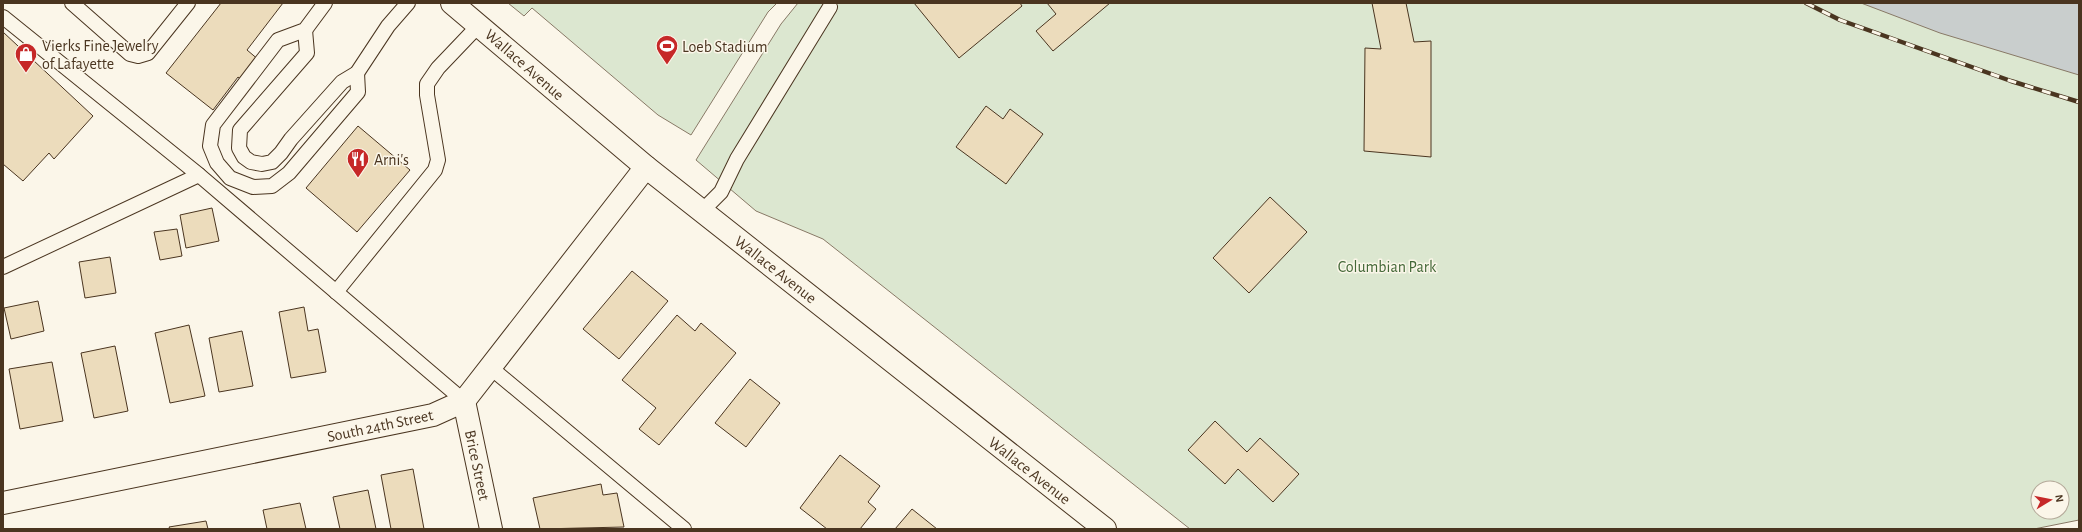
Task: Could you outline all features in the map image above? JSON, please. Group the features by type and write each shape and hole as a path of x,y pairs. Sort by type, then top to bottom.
{"street":[{"name":"Wallace Avenue","path":"452,3 646,167 1105,529"},
{"name":"South 24th Street","path":"3,503 433,415 464,401 646,167"},
{"name":"Brice Street","path":"464,401 491,529"}],"lane":[{"path":"72,3 130,54 138,56 148,53 188,3"},
{"path":"325,3 304,30 278,40 213,125 210,146 217,163 230,178 253,187 272,186 289,173 358,92 357,73"},
{"path":"304,30 307,53 240,130 239,148 244,157 251,162 262,164 272,162 342,82 357,73 388,26 408,3"},
{"path":"702,211 720,192 737,160 830,7"},
{"path":"3,17 199,175 464,401"},
{"path":"336,292 435,170 438,160 427,95 427,84 438,68 479,25"},
{"path":"3,267 199,175"},
{"path":"490,368 684,529"}],"green space":[{"name":"Loeb Stadium","path":"508,3 777,3 768,12 691,135 658,115 532,8 524,16"},
{"name":"Columbian Park","path":"798,3 2079,3 2079,520 2034,529 1190,529 823,239 756,211 696,160 781,24"}],"shaded area":[{"path":"1861,3 2079,3 2079,75 1940,33"}],"building":[{"path":"221,3 283,3 247,50 266,66 249,86 238,77 213,110 166,73"},
{"path":"914,3 1020,3 1022,6 959,58"},
{"path":"1047,3 1110,3 1053,51 1036,31 1056,14"},
{"path":"1372,3 1406,3 1414,42 1431,41 1431,157 1364,151 1365,48 1381,49"},
{"name":"Vierks Fine Jewelry of Lafayette","path":"3,32 93,116 54,159 49,153 23,181 3,164"},
{"path":"986,106 1003,119 1010,109 1043,134 1006,184 956,147"},
{"name":"Arni's","path":"358,126 410,170 357,232 306,188"},
{"path":"1270,197 1307,232 1249,293 1213,258"},
{"path":"212,208 219,241 186,248 180,215"},
{"path":"177,229 182,256 160,260 154,232"},
{"path":"110,257 116,293 85,298 79,262"},
{"path":"632,271 668,301 619,359 583,329"},
{"path":"38,301 44,331 11,339 4,308"},
{"path":"304,307 308,331 318,329 326,372 291,378 279,312"},
{"path":"677,315 695,331 701,323 736,353 659,445 639,429 656,408 622,380"},
{"path":"189,325 205,396 170,403 155,333"},
{"path":"242,331 253,386 219,392 209,338"},
{"path":"115,346 128,411 94,418 81,353"},
{"path":"52,362 63,421 20,429 9,369"},
{"path":"750,379 780,403 746,447 715,423"},
{"path":"1215,421 1247,452 1260,438 1299,474 1273,502 1238,469 1225,484 1188,450"},
{"path":"840,455 880,486 868,502 876,509 860,529 827,529 800,508"},
{"path":"413,469 424,529 391,529 381,475"},
{"path":"601,484 603,495 617,493 624,527 540,529 533,498"},
{"path":"368,490 376,529 340,529 333,497"},
{"path":"300,503 306,529 267,529 263,510"},
{"path":"912,509 937,529 895,529"},
{"path":"206,521 208,529 170,529 169,527"}],"railway":[{"path":"1806,3 1840,20 2011,81 2079,102"}],"place":[{"name":"Loeb Stadium","path":"667,66"},
{"name":"Vierks Fine Jewelry of Lafayette","path":"26,74"},
{"name":"Arni's","path":"358,178"}]}
